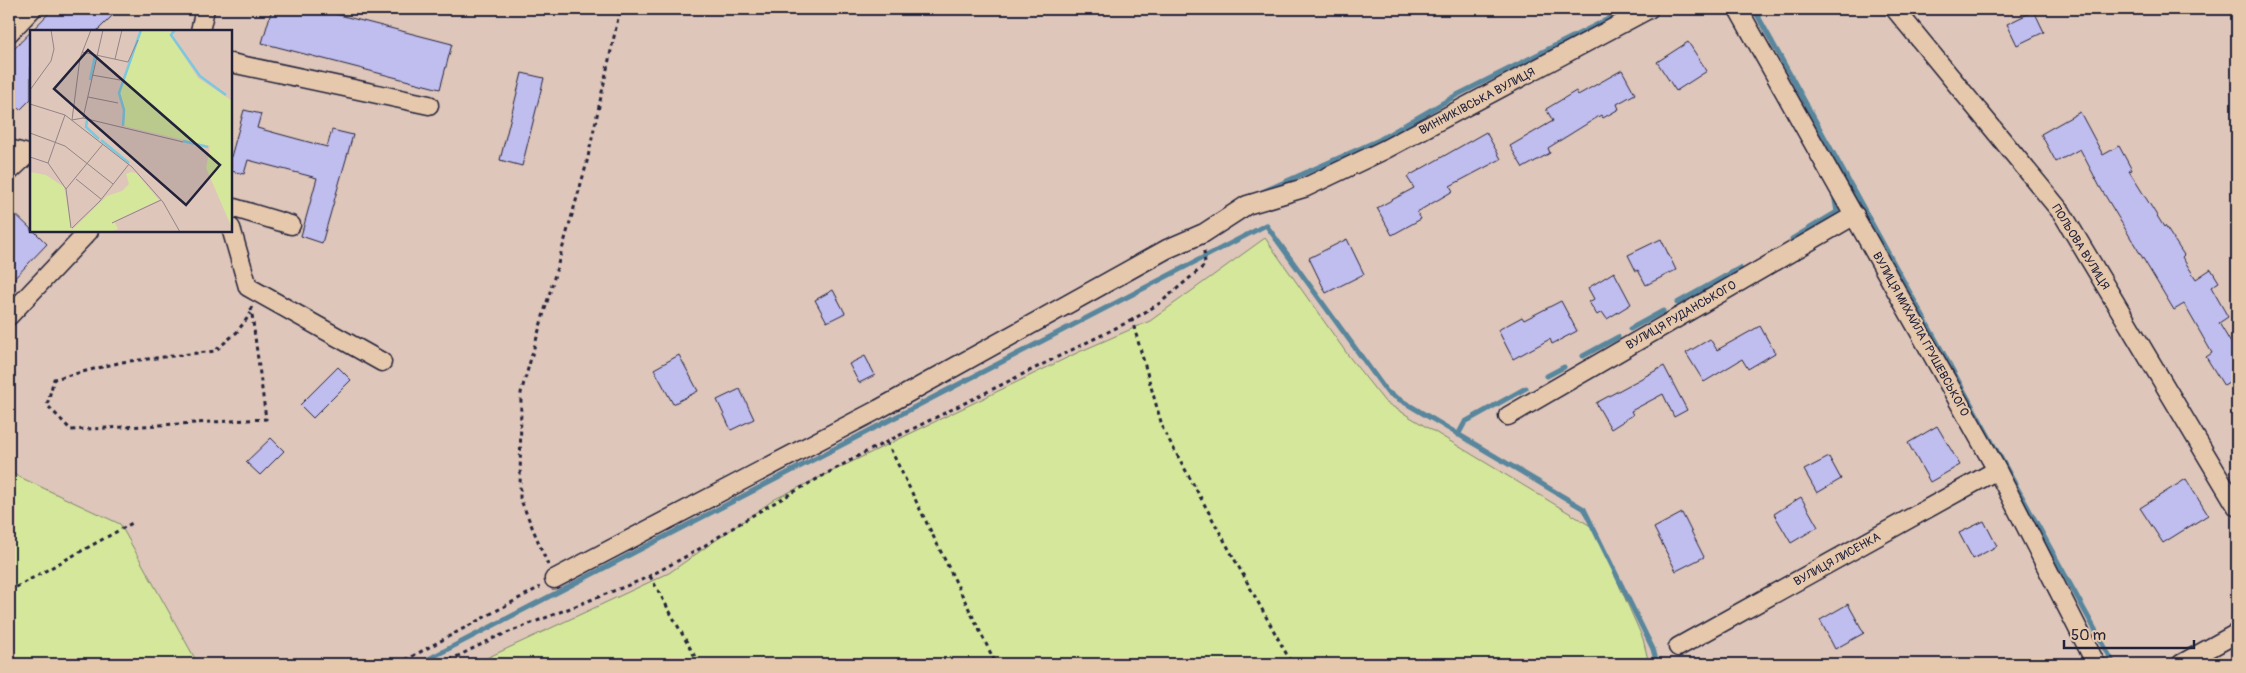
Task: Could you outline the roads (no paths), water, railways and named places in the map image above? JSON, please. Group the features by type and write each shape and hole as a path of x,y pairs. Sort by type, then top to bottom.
{"street":[{"path":"9,33 32,9"},
{"path":"200,30 205,9"},
{"name":"ВИННИКІВСЬКА ВУЛИЦЯ","path":"554,579 879,409 1167,249 1204,233 1246,205 1304,188 1384,150 1649,9"},
{"name":"ВУЛИЦЯ МИХАЙЛА ГРУШЕВСЬКОГО","path":"1738,9 1855,214 1997,470 2096,664"},
{"name":"ПОЛЬОВА ВУЛИЦЯ","path":"1895,9 2062,213 2237,507"},
{"path":"232,63 429,105"},
{"path":"9,149 29,154"},
{"path":"9,172 29,154"},
{"path":"232,207 291,225"},
{"name":"ВУЛИЦЯ РУДАНСЬКОГО","path":"1508,416 1855,214"},
{"path":"232,231 248,287 382,362"},
{"path":"9,316 88,232"},
{"name":"ВУЛИЦЯ ЛИСЕНКА","path":"1678,647 1997,470"},
{"path":"2181,664 2237,633"}],"waterway":[{"path":"1262,192 1379,140 1455,96 1628,9"},
{"path":"1754,9 2114,664"},
{"path":"1792,239 1837,212 1834,194"},
{"path":"419,664 1266,225 1387,392 1584,509 1653,649 1657,664"},
{"path":"1677,303 1740,268"},
{"path":"1630,329 1663,311"},
{"path":"1583,356 1618,337"},
{"path":"1547,376 1564,367"},
{"path":"1458,435 1465,422 1526,388"}]}
